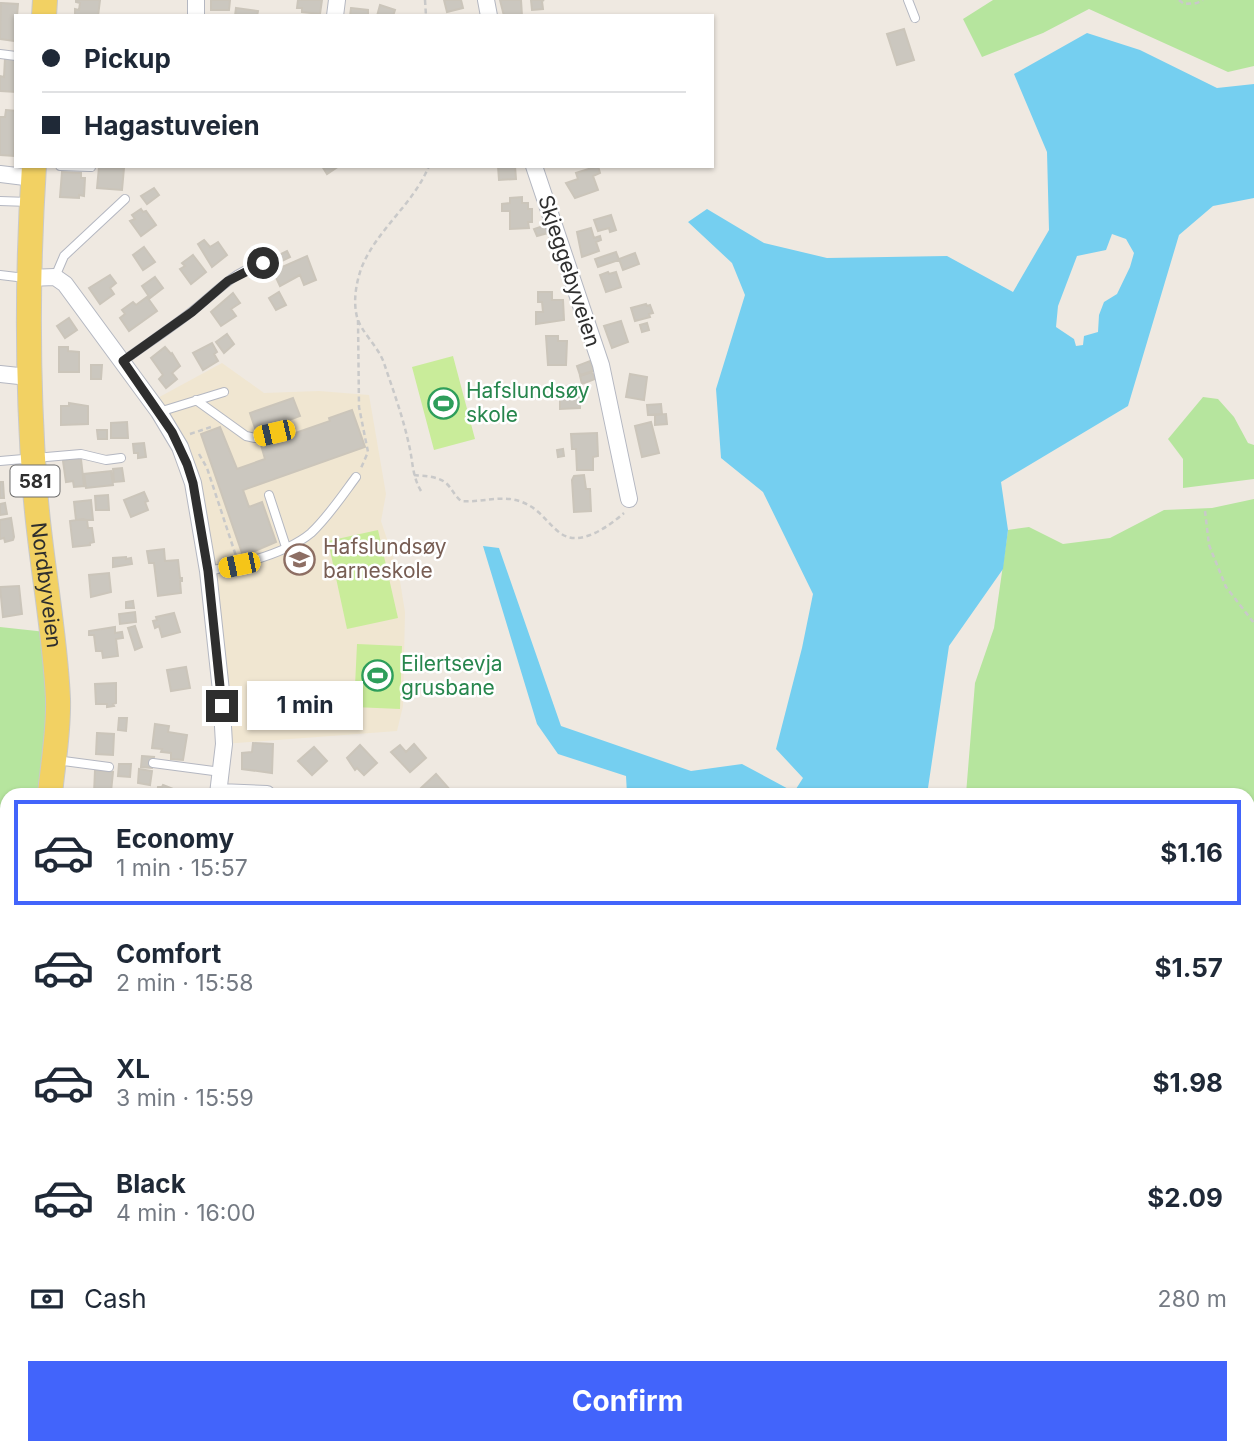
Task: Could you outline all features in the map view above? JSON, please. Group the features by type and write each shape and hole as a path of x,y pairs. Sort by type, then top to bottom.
{"main road":[{"name":"Nordbyveien","path":"33,182 28,278 28,377 33,458 58,702 51,788"}],"street":[{"name":"Skjeggebyveien","path":"535,168 601,365 629,499"},
{"path":"0,174 33,182"},
{"path":"28,278 55,277 65,284 159,412 176,440 190,473 199,505 221,691 223,744 219,788"},
{"path":"0,374 28,377"}],"lane":[{"path":"908,0 915,18"},
{"path":"0,201 33,182"},
{"path":"55,277 64,256 125,199"},
{"path":"123,361 192,312 228,281 256,265 272,261"},
{"path":"0,275 28,278"},
{"path":"159,412 224,392"},
{"path":"196,400 246,436 255,438 274,433"},
{"path":"0,461 81,454 106,460 121,458"},
{"path":"208,571 239,565 286,547 312,532 356,477"},
{"path":"269,495 286,547"},
{"path":"53,760 110,767"},
{"path":"153,763 221,772"}],"path":[{"path":"1179,0 1184,4 1203,0"},
{"path":"356,477 368,452 359,407 356,294 362,268 378,238 408,201 428,168"},
{"path":"358,320 382,359 410,446 414,475 421,491"},
{"path":"187,435 227,421"},
{"path":"193,445 207,468 239,565"},
{"path":"414,475 437,478 447,483 461,501 504,498 520,501 546,517 568,538 580,538 607,527 624,513 629,499"},
{"path":"1205,511 1209,545 1226,587 1254,624"}],"shaded area":[{"name":"Hafslundsøy barneskole","path":"222,363 264,393 319,391 369,395 386,494 381,521 399,575 405,612 403,706 397,731 224,744 199,505 152,401"}],"green space":[{"path":"993,0 1254,0 1254,66 1228,72 1089,9 1043,33 982,57 963,19"},
{"name":"Hafslundsøy skole","path":"453,356 475,439 434,450 412,367"},
{"path":"1203,397 1218,399 1234,417 1248,443 1254,445 1254,479 1183,488 1183,459 1168,439"},
{"path":"1254,499 1254,788 966,788 975,683 994,628 1008,530 1029,527 1063,544 1110,538 1164,510 1212,508"},
{"path":"378,530 398,618 347,629 328,541"},
{"path":"0,627 46,632 50,711 45,788 0,788"},
{"name":"Eilertsevja grusbane","path":"357,644 402,646 400,709 354,707"}],"water":[{"path":"1087,33 1140,50 1217,88 1254,84 1254,198 1213,206 1179,235 1128,406 1001,482 1008,530 1003,569 949,646 928,788 797,788 803,778 776,749 813,594 763,492 721,458 716,389 745,295 732,263 688,222 707,209 764,243 827,258 947,256 1013,292 1049,230 1047,152 1014,74","holes":["1112,234 1126,239 1134,253 1117,294 1104,302 1099,315 1098,332 1084,336 1083,345 1076,346 1074,339 1056,327 1058,306 1077,256 1106,250"]},
{"path":"483,546 499,548 561,726 691,771 742,764 787,788 627,788 626,776 558,754 537,724"}],"building":[{"path":"100,0 98,14 75,14 80,3 76,2"},
{"path":"211,0 230,0 229,10 211,10"},
{"path":"298,0 322,0 320,14 302,12 302,8 297,8"},
{"path":"444,0 461,0 463,8 447,12"},
{"path":"500,0 521,0 522,14 504,14"},
{"path":"531,0 544,0 543,9 532,10"},
{"path":"1,3 18,4 17,14 14,14 14,41 0,39"},
{"path":"380,5 395,10 394,14 378,14"},
{"path":"236,8 258,11 257,14 235,14"},
{"path":"351,8 368,10 368,14 350,14"},
{"path":"904,29 914,60 897,65 887,34"},
{"path":"5,58 14,59 14,92 0,91 0,76 4,77"},
{"path":"6,110 14,111 14,156 0,155 0,117 5,117"},
{"path":"99,168 124,168 122,190 97,188"},
{"path":"323,168 336,168 327,174"},
{"path":"498,168 515,168 516,179 499,180"},
{"path":"599,168 600,173 593,176 598,190 575,198 566,183 578,179 576,173"},
{"path":"62,172 81,173 81,178 85,178 84,196 60,197"},
{"path":"154,188 159,195 147,204 141,196"},
{"path":"522,197 522,203 528,203 528,209 532,209 532,222 528,222 529,228 510,229 510,211 502,211 502,204 510,203 510,198"},
{"path":"141,209 146,211 156,225 141,236 130,221 135,219 132,215"},
{"path":"611,215 616,230 610,232 609,228 598,231 594,220"},
{"path":"546,225 548,233 537,236 534,229"},
{"path":"591,228 594,238 600,236 601,240 596,242 599,251 582,257 577,232"},
{"path":"204,240 210,247 218,242 227,255 212,267 198,244"},
{"path":"144,247 155,262 143,270 133,255"},
{"path":"287,251 290,257 282,261 279,255"},
{"path":"616,252 619,260 598,267 595,259"},
{"path":"635,253 639,264 623,270 619,259"},
{"path":"193,255 206,272 191,284 180,269 185,266 182,263"},
{"path":"307,256 316,280 304,285 300,275 280,286 273,271"},
{"path":"616,272 621,287 606,292 600,275"},
{"path":"110,275 116,283 110,288 114,294 100,304 89,288"},
{"path":"155,277 163,288 150,298 142,286"},
{"path":"279,292 286,305 276,310 269,298"},
{"path":"538,292 552,292 552,300 563,300 564,320 536,324 536,312 543,312 542,302 538,302"},
{"path":"233,293 240,303 231,309 236,316 221,326 211,312"},
{"path":"147,297 157,311 129,331 120,318 125,314 122,310"},
{"path":"650,305 653,313 649,314 650,317 635,321 631,308"},
{"path":"69,318 77,330 65,338 57,326"},
{"path":"621,321 628,342 612,348 604,326"},
{"path":"647,323 649,330 642,332 640,325"},
{"path":"227,334 234,344 224,353 216,342"},
{"path":"546,336 558,336 558,341 567,341 566,365 548,365"},
{"path":"212,343 218,361 203,370 193,353"},
{"path":"59,347 68,347 68,351 79,352 79,372 59,372"},
{"path":"165,347 180,366 172,373 177,379 166,388 159,379 163,375 151,358"},
{"path":"590,361 593,371 580,375 577,366"},
{"path":"91,365 102,365 101,379 91,379"},
{"path":"592,372 595,379 582,384 580,376"},
{"path":"630,374 647,377 644,400 626,397"},
{"path":"580,386 580,408 560,409 560,387"},
{"path":"293,398 300,416 281,423 282,425 256,431 250,413"},
{"path":"69,403 88,406 88,424 61,425 61,406 69,406"},
{"path":"661,404 662,414 648,415 647,405"},
{"path":"352,410 365,447 243,490 249,507 262,502 276,542 243,556 201,434 220,427 237,469 265,459 261,445 330,421 329,418"},
{"path":"666,414 667,424 655,425 655,415"},
{"path":"127,422 128,438 111,438 111,423"},
{"path":"651,422 659,453 642,457 635,426"},
{"path":"97,430 107,430 107,439 98,439"},
{"path":"597,433 598,456 593,457 593,470 577,470 576,449 572,449 571,434"},
{"path":"144,443 146,457 138,458 133,444"},
{"path":"563,449 564,456 558,457 557,450"},
{"path":"79,456 84,486 74,487 73,481 66,482 63,461"},
{"path":"122,468 124,481 114,482 113,469"},
{"path":"111,471 113,485 86,488 84,474"},
{"path":"584,475 586,489 590,489 591,511 574,512 572,480 574,476"},
{"path":"0,482 3,482 4,498 0,498"},
{"path":"144,492 148,510 131,517 124,500"},
{"path":"108,495 109,510 96,510 95,496"},
{"path":"91,500 93,520 76,520 74,502"},
{"path":"5,503 7,514 0,515 0,504"},
{"path":"11,518 14,537 13,540 5,542 4,538 0,539 0,520"},
{"path":"87,520 88,528 92,528 94,542 73,547 70,521"},
{"path":"164,549 165,561 178,560 182,578 181,593 158,596 154,563 149,563 147,551"},
{"path":"113,558 131,558 132,564 113,567"},
{"path":"109,573 111,592 91,597 89,575"},
{"path":"19,586 22,614 3,617 0,587"},
{"path":"133,601 134,608 126,608 126,602"},
{"path":"135,612 136,622 120,624 119,614"},
{"path":"174,613 180,632 162,637 159,626 155,628 153,621 157,620 156,617"},
{"path":"135,626 142,647 135,650 128,628"},
{"path":"115,627 115,633 122,632 123,638 116,639 118,656 103,658 102,651 96,651 94,635 89,635 89,631"},
{"path":"186,667 190,688 171,691 167,670"},
{"path":"116,683 114,706 96,704 95,684"},
{"path":"119,718 127,718 126,731 118,730"},
{"path":"155,724 169,726 168,732 187,735 183,760 171,759 171,753 152,748"},
{"path":"97,733 114,734 113,755 96,754"},
{"path":"253,743 273,744 272,773 242,769 242,753 252,752"},
{"path":"414,744 426,758 410,772 391,752 400,745 406,752"},
{"path":"360,745 377,763 364,775 357,768 355,770 347,758"},
{"path":"314,747 327,761 312,775 298,761"},
{"path":"142,756 154,757 152,768 141,767"},
{"path":"119,764 131,764 130,777 118,776"},
{"path":"139,769 152,771 150,785 138,783"},
{"path":"95,770 113,772 111,788 94,788"},
{"path":"436,774 448,788 421,788"}],"place":[{"name":"Hafslundsøy skole","path":"443,403"},
{"name":"Hafslundsøy barneskole","path":"300,559"},
{"name":"Eilertsevja grusbane","path":"378,676"}],"route":[{"path":"222,706 208,571 199,505 193,483 172,432 123,361 192,312 228,281 263,263"}]}
